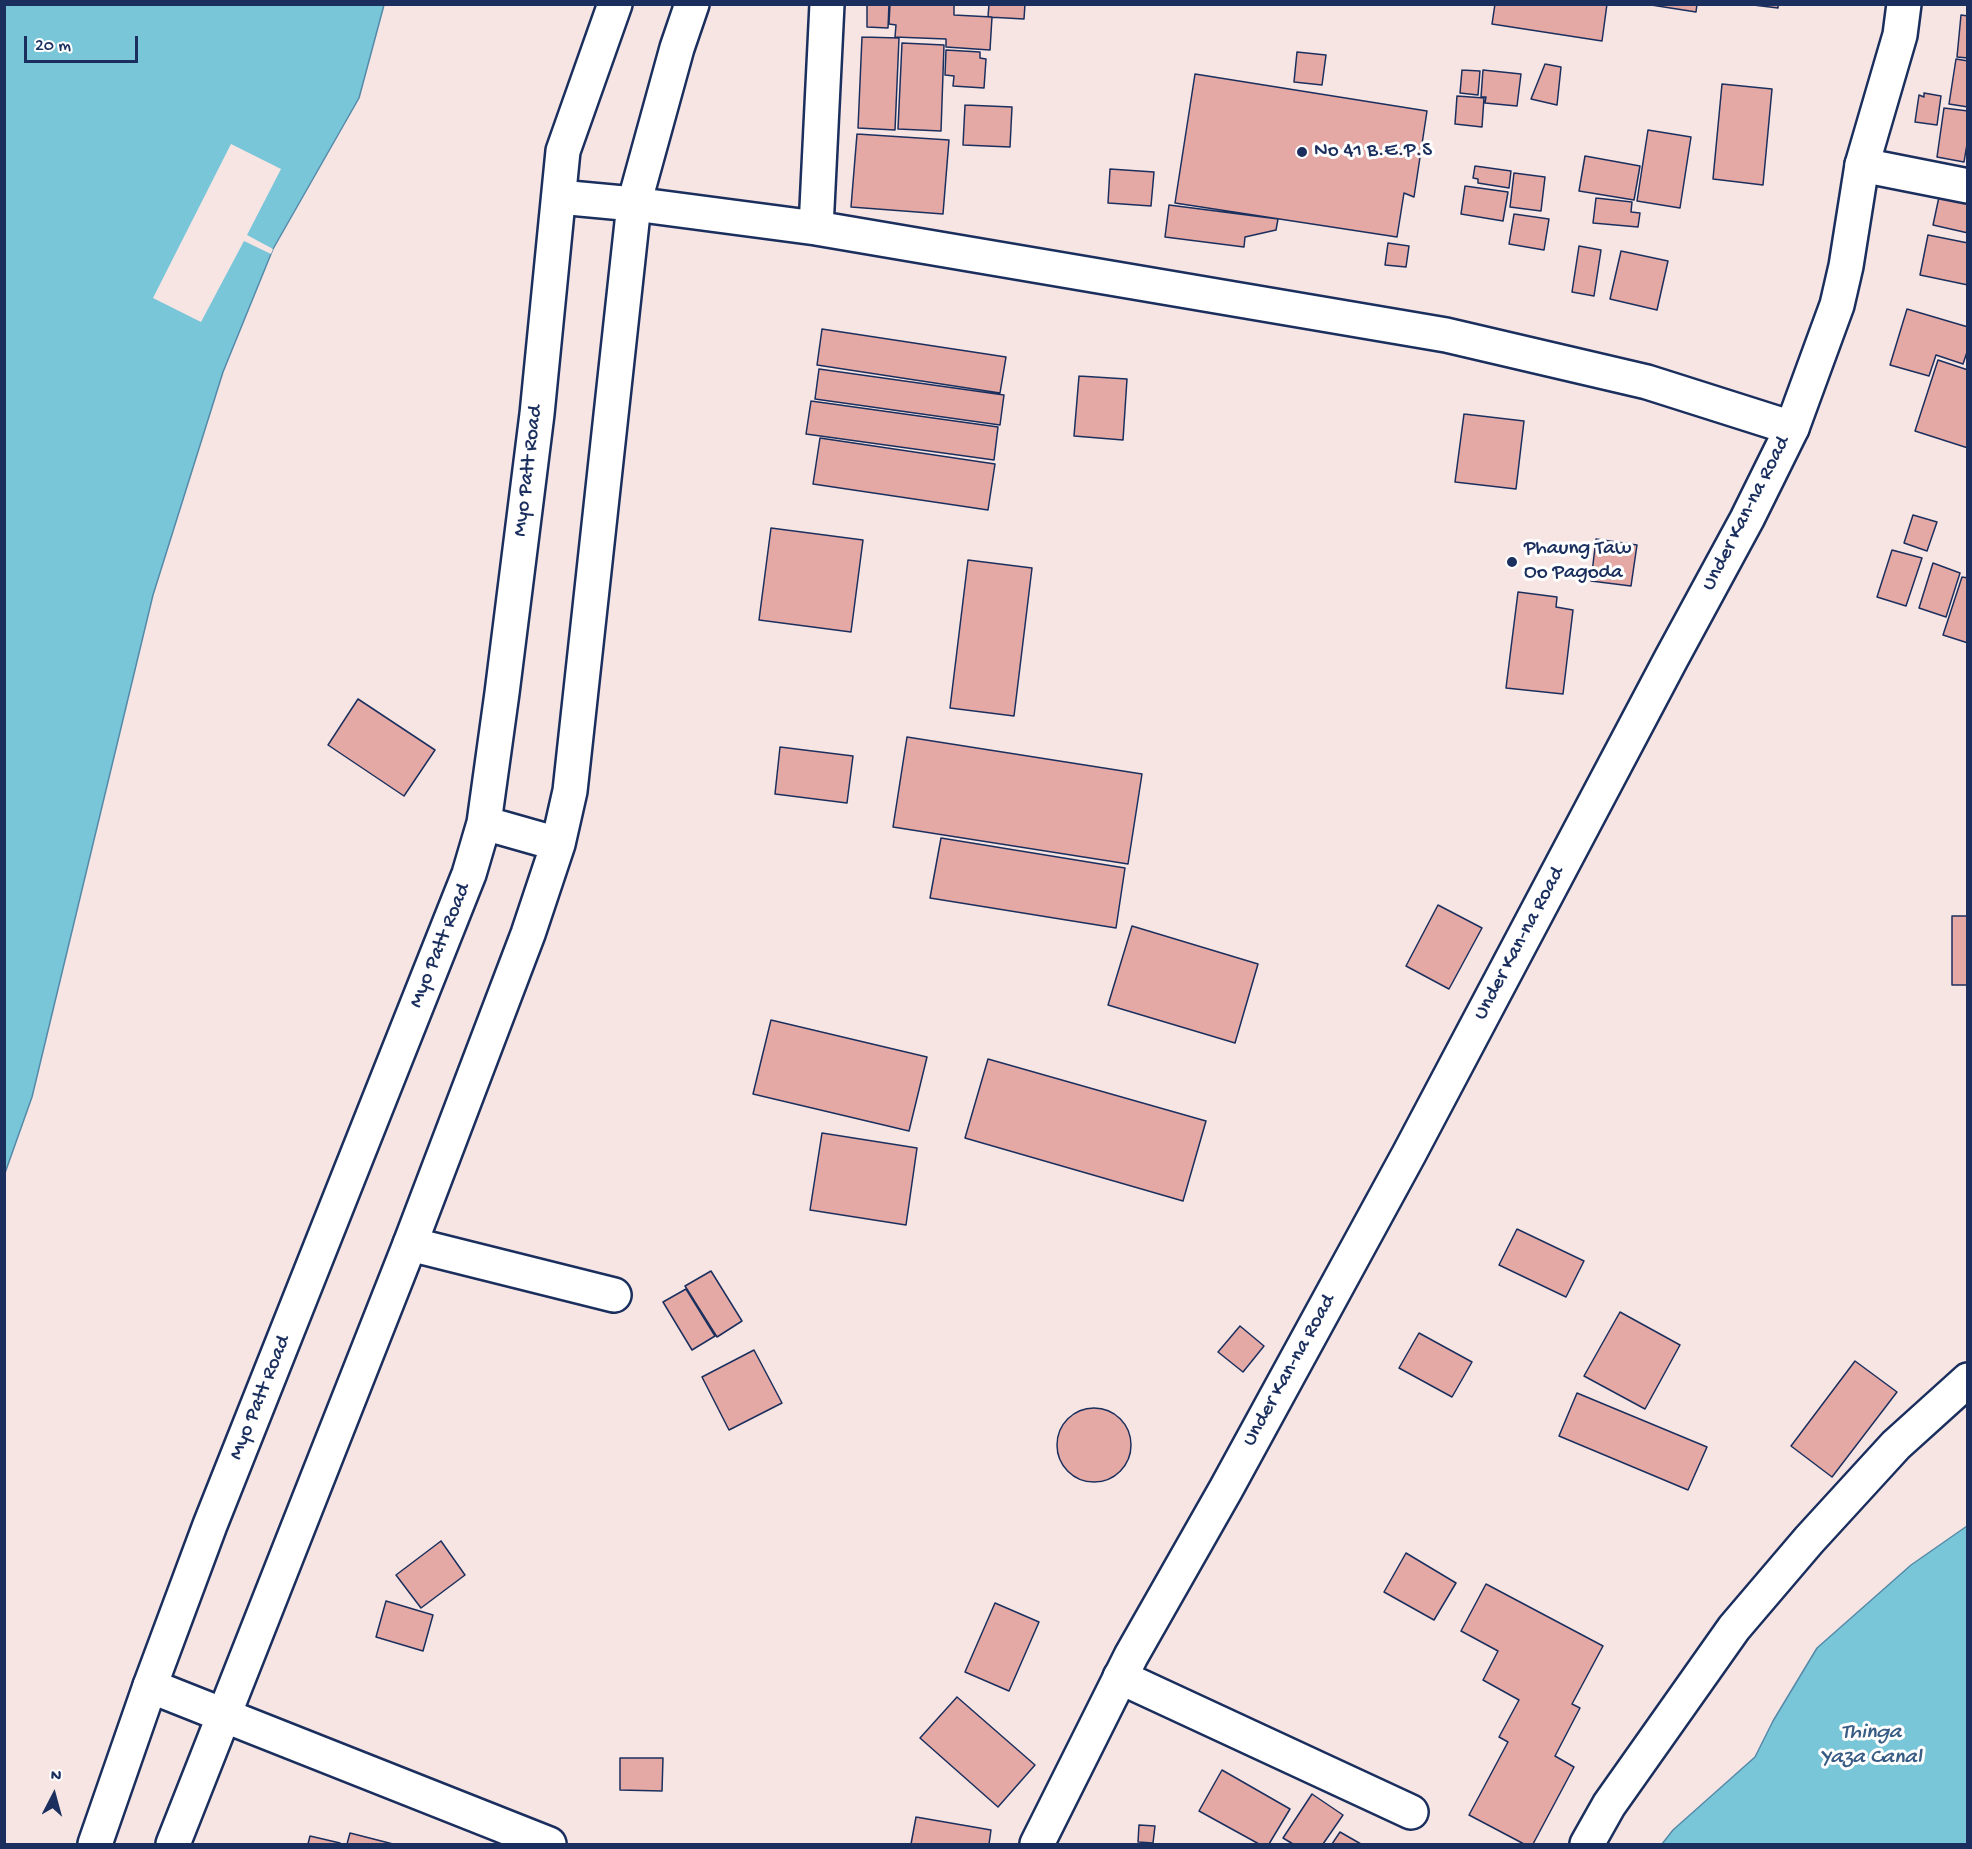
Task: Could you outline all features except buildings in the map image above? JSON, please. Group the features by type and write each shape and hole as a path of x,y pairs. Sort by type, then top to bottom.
{"street":[{"name":"Myo Patt Road","path":"95,1845 150,1686 214,1514 469,874 484,823 535,426 563,151 615,4"},
{"path":"173,1845 410,1244 528,934 558,844 570,791 634,204 677,48 692,4"},
{"path":"816,228 827,4"},
{"name":"Under Kan-na Road","path":"1037,1845 1120,1677 1409,1154 1747,519 1792,428 1837,305 1846,266 1862,165 1900,34 1904,4"},
{"path":"1862,165 1968,186"},
{"path":"559,197 634,204 816,228 1446,335 1647,382 1792,428"},
{"path":"484,823 558,844"},
{"path":"410,1244 614,1295"},
{"path":"1587,1845 1609,1804 1734,1628 1809,1540 1896,1445 1968,1380"},
{"path":"1120,1677 1411,1812"},
{"path":"150,1686 549,1845"}],"water":[{"path":"5,5 384,5 359,98 273,249 223,372 153,595 32,1097 5,1173"},
{"name":"Thinga Yaza Canal","path":"1967,1526 1967,1844 1662,1844 1673,1830 1755,1757 1773,1721 1817,1648 1911,1565"}],"pier":[{"path":"231,144 281,169 247,235 273,249 271,254 244,241 201,322 153,298"}],"place":[{"name":"No 41 B.E.P.S","path":"1302,152"},
{"name":"Phaung Taw Oo Pagoda","path":"1512,562"}]}
